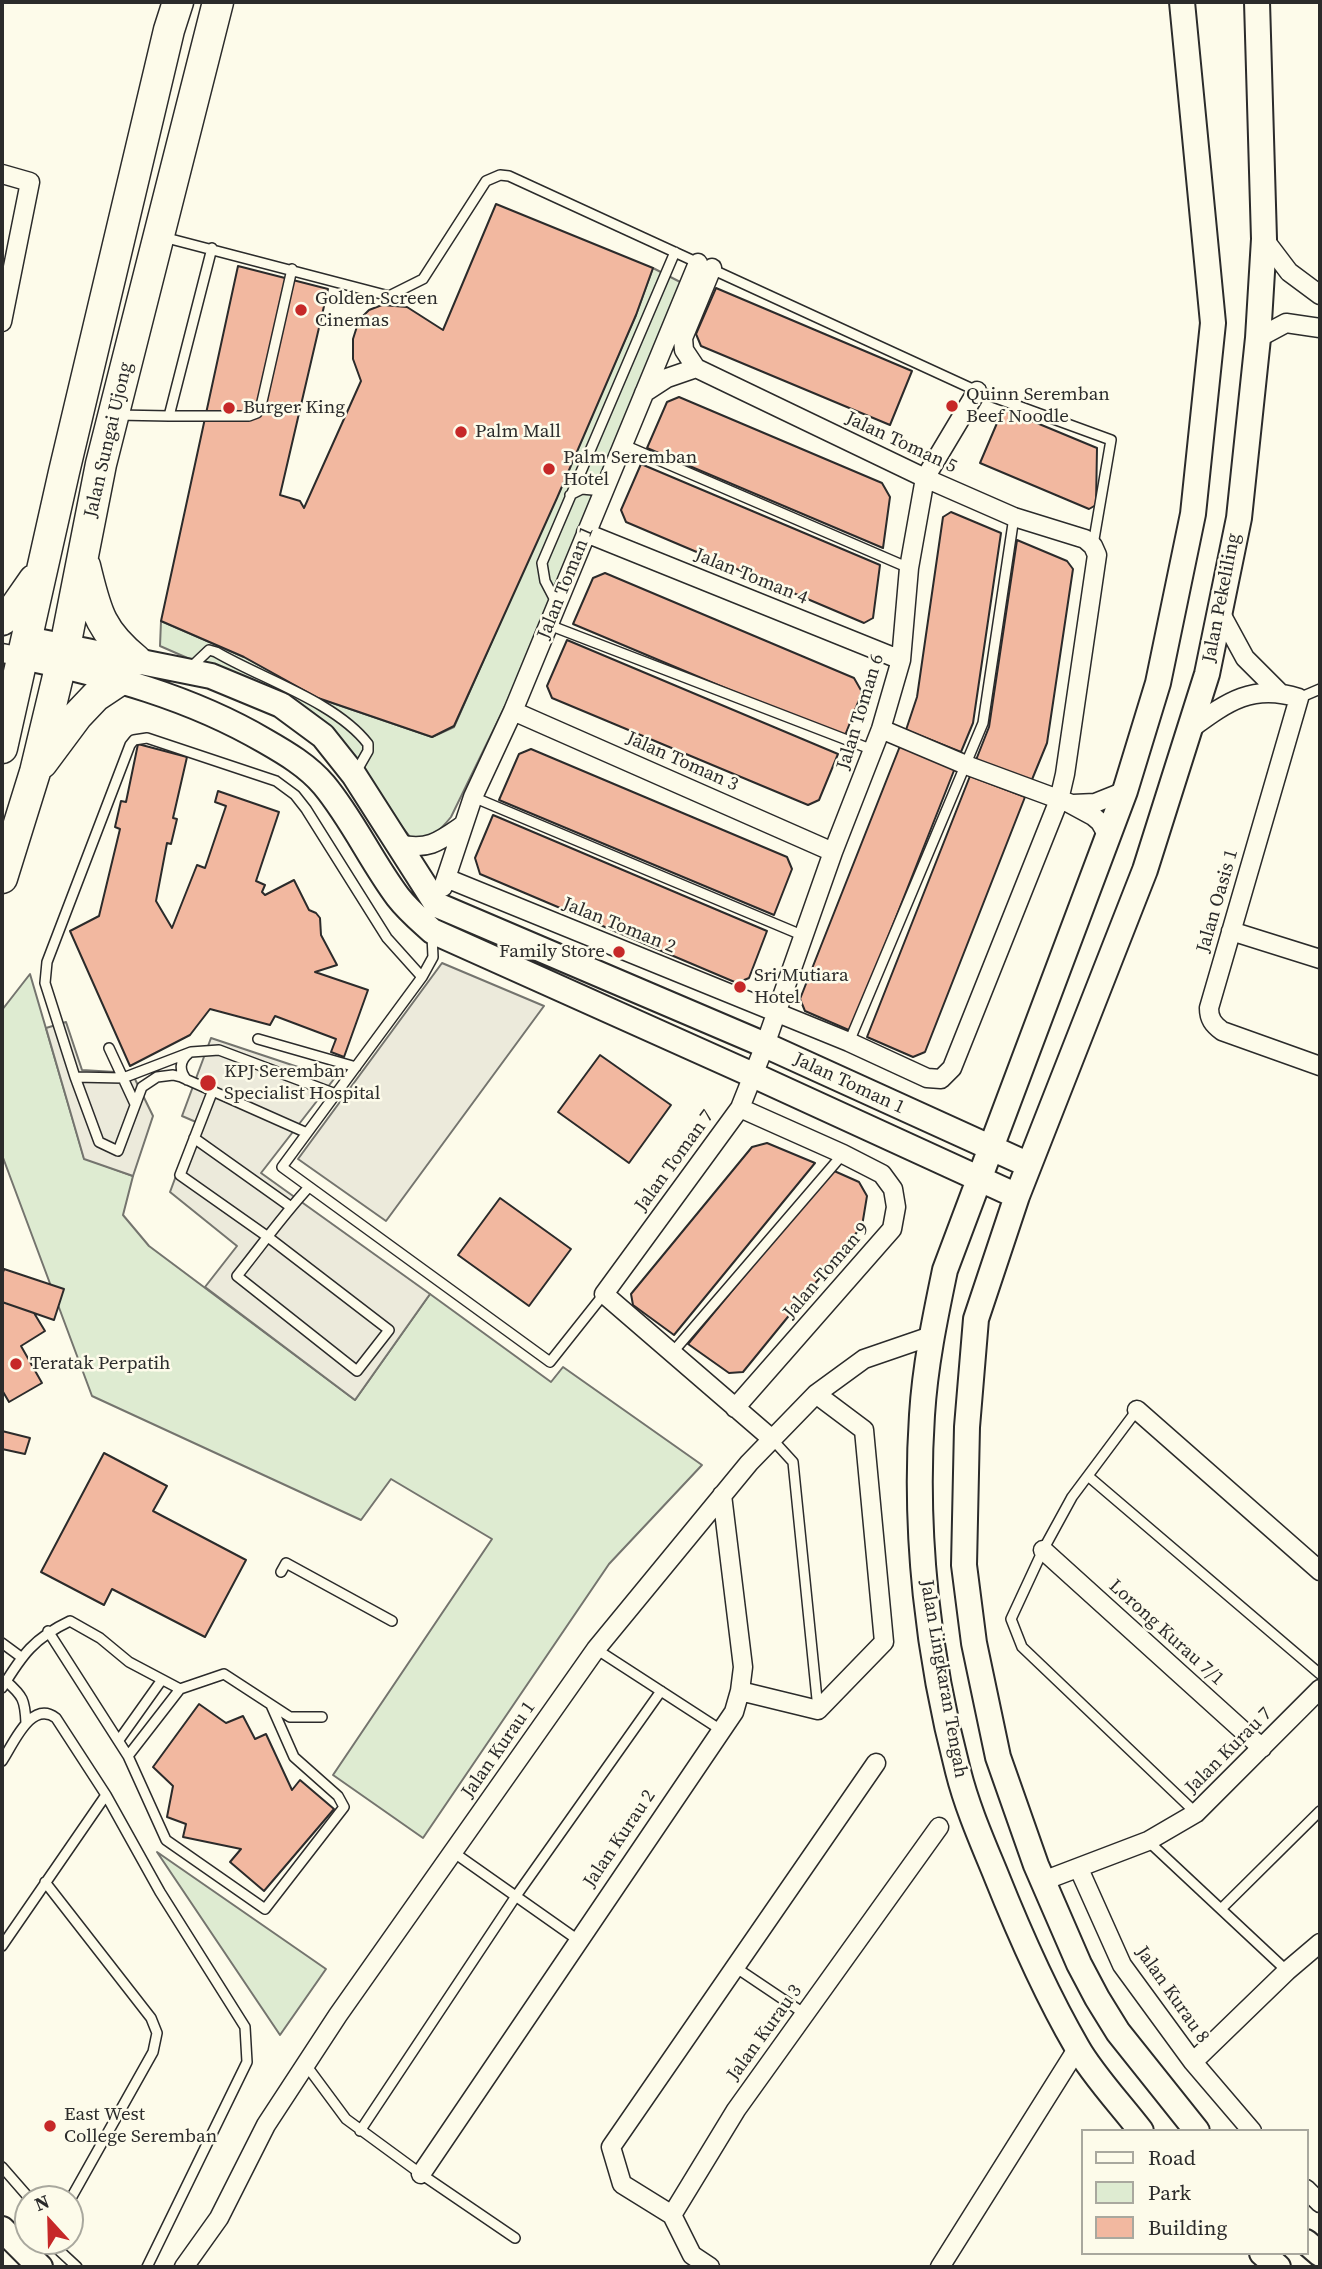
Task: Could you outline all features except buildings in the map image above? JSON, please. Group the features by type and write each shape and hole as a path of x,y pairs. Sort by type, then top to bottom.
{"highway":[{"name":"Jalan Sungai Ujong","path":"2,748 9,715 13,646 43,568 166,43 178,2"},
{"name":"Jalan Sungai Ujong","path":"2,878 35,772 63,656 101,464 218,2"},
{"path":"35,772 96,696 128,670 106,631 83,559"},
{"path":"2,620 11,613 43,568"},
{"path":"2,678 9,715"}],"street":[{"path":"989,1149 1125,791 1158,683 1193,514 1213,323 1182,2"},
{"name":"Jalan Pekeliling","path":"1029,1165 1145,870 1207,674 1220,612 1238,518 1258,338 1264,239 1257,2"},
{"path":"2,174 30,182 2,322"},
{"path":"1264,239 1289,272 1320,295"},
{"path":"644,393 667,378 696,368 684,350 683,338 705,266"},
{"name":"Jalan Toman 1","path":"432,931 472,797 513,711 644,393 705,266"},
{"path":"1258,338 1286,323 1320,328"},
{"name":"Jalan Toman 5","path":"696,368 925,478 1014,517 1085,540 1093,546"},
{"name":"Jalan Toman 6","path":"765,1045 833,852 874,751 901,660 909,568 925,478 977,391"},
{"name":"Jalan Toman 4","path":"586,533 901,660"},
{"name":"Jalan Toman 2","path":"446,878 849,1042 927,1078 941,1079 953,1068 1064,802 1065,774 1097,555 1093,546"},
{"path":"1220,612 1245,658 1279,692"},
{"name":"Jalan Toman 1","path":"13,646 128,670 187,670 222,680 281,705 323,736 354,775 438,905 765,1045 1029,1165"},
{"name":"Jalan Toman 1","path":"128,670 192,705 248,730 293,757 322,783 349,819 398,896 432,931 1017,1196"},
{"path":"1189,730 1222,706 1247,695 1279,692 1299,698"},
{"name":"Jalan Oasis 1","path":"1299,698 1209,1007 1209,1017 1222,1031 1320,1066"},
{"name":"Jalan Toman 3","path":"513,711 833,852"},
{"path":"881,729 1064,802 1093,816 1108,836"},
{"path":"1064,802 1095,803 1125,791"},
{"path":"399,844 429,845 463,825"},
{"path":"549,953 559,925"},
{"path":"1231,931 1320,959"},
{"name":"Jalan Toman 7","path":"604,1294 740,1108 765,1045"},
{"name":"Jalan Toman 9","path":"735,1408 892,1229 896,1207 893,1189 882,1174 740,1108"},
{"name":"Jalan Lingkaran Tengah","path":"989,1149 945,1269 931,1336 922,1415 920,1496 924,1575 933,1647 958,1772 971,1812 1027,1953 1077,2049 1140,2129"},
{"name":"Jalan Lingkaran Tengah","path":"1029,1165 976,1319 967,1427 964,1565 974,1643 993,1735 1020,1821 1079,1964 1111,2021 1153,2079 1195,2129"},
{"path":"604,1294 772,1439"},
{"name":"Jalan Kurau 1","path":"184,2267 219,2218 266,2126 306,2064 596,1649 722,1494 816,1394 864,1359 931,1336"},
{"path":"740,1691 818,1710 884,1642 864,1430 816,1394"},
{"path":"1138,1410 1320,1571"},
{"name":"Jalan Kurau 2","path":"421,2174 734,1712 743,1667 722,1494"},
{"name":"Lorong Kurau 7/1","path":"1043,1550 1262,1748"},
{"name":"Jalan Kurau 7","path":"1043,1881 1148,1841 1196,1813 1320,1689"},
{"path":"709,2267 692,2255 672,2215 622,2184 611,2147 876,1763"},
{"name":"Jalan Kurau 3","path":"672,2215 736,2110 939,1827"},
{"name":"Jalan Kurau 8","path":"1079,1868 1122,1965 1193,2062 1250,2129"},
{"path":"1193,2062 1287,1970 1316,1955"},
{"path":"943,2267 1077,2049"},
{"path":"1264,2255 1278,2267"}],"lane":[{"path":"158,236 389,296 423,278 485,181 500,175 509,176 977,391 1111,440 1093,546"},
{"path":"169,416 212,248"},
{"path":"558,605 545,581 542,564 675,252"},
{"path":"114,415 248,416 257,413 261,406 292,269"},
{"path":"624,445 909,568"},
{"path":"570,495 582,489 603,491"},
{"path":"849,1042 983,723 1014,517"},
{"path":"549,625 874,751"},
{"path":"187,670 209,650 340,718 363,738 369,748 354,775"},
{"path":"1299,698 1320,689"},
{"path":"307,1133 213,1090 173,1075 157,1077 142,1087 118,1150 99,1142 75,1077 46,983 47,962 134,740 147,738 276,781 295,795 306,808 387,938 422,976"},
{"path":"472,797 804,936"},
{"path":"432,931 433,957 422,976 282,1167 551,1362 604,1294"},
{"path":"257,1039 356,1067"},
{"path":"109,1048 135,1104"},
{"path":"75,1077 123,1078 191,1052 219,1050 336,1094"},
{"path":"188,1081 181,1072 181,1067 191,1052"},
{"path":"213,1090 180,1175 268,1237 389,1330 357,1371 237,1276 268,1237 291,1207 309,1187"},
{"path":"194,1138 291,1207"},
{"path":"672,1353 843,1154"},
{"path":"1138,1410 1072,1497 1043,1550 1011,1619 1023,1647 1196,1813"},
{"path":"772,1439 793,1462 818,1710"},
{"path":"1088,1476 1320,1674"},
{"path":"281,1572 286,1563 392,1620"},
{"path":"26,1723 25,1702 20,1693 4,1684 29,1647 48,1631 71,1621 100,1638 129,1662 180,1689"},
{"path":"48,1631 119,1740 166,1840 265,1909 344,1807 338,1796 294,1757 271,1705"},
{"path":"2,1643 21,1657"},
{"path":"596,1649 721,1730"},
{"path":"128,1756 180,1689 224,1674 290,1717 323,1717"},
{"path":"119,1740 162,1681"},
{"path":"360,2131 516,1896 661,1691"},
{"path":"2,1762 26,1723 41,1713 48,1713 56,1718 106,1795 159,1892 245,2027 247,2062 147,2267"},
{"path":"2,1946 106,1795"},
{"path":"1221,1909 1320,1811"},
{"path":"1148,1841 1287,1970"},
{"path":"453,1852 578,1940"},
{"path":"45,1882 151,2018 156,2033 153,2052 78,2185"},
{"path":"735,1967 804,2014"},
{"path":"306,2064 336,2108 360,2131 515,2238"},
{"path":"2,2167 18,2185"},
{"path":"48,2255 77,2267"}],"green space":[{"path":"653,268 686,285 547,620 451,817 438,831 429,836 411,838 380,799 279,698 160,646 161,621 244,657 318,698 432,737 454,727 636,315"},
{"path":"30,974 84,1158 133,1176 123,1215 149,1246 355,1400 430,1294 551,1382 563,1367 702,1465 609,1564 423,1838 333,1775 492,1539 391,1479 361,1520 92,1396 2,1155 2,1010"},
{"path":"157,1852 326,1969 280,2035"}],"shaded area":[{"path":"442,963 544,1006 386,1221 298,1159"},
{"path":"66,1022 82,1070 132,1073 153,1116 133,1176 84,1159 46,1028"},
{"path":"211,1038 334,1079 261,1173 430,1294 355,1400 205,1287 237,1246 170,1192 196,1122 182,1116"}],"place":[{"name":"Golden Screen Cinemas","path":"301,310"},
{"name":"Quinn Seremban Beef Noodle","path":"952,406"},
{"name":"Burger King","path":"229,408"},
{"name":"Palm Mall","path":"461,432"},
{"name":"Palm Seremban Hotel","path":"549,469"},
{"name":"Family Store","path":"619,952"},
{"name":"Sri Mutiara Hotel","path":"740,987"},
{"name":"KPJ Seremban Specialist Hospital","path":"208,1083"},
{"name":"Teratak Perpatih","path":"16,1364"},
{"name":"East West College Seremban","path":"50,2126"}]}
